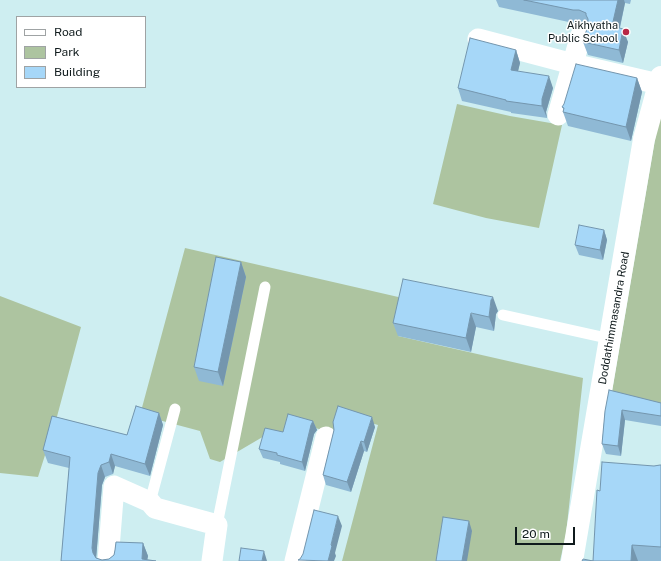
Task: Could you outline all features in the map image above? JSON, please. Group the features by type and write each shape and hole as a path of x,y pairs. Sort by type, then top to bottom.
{"street":[{"path":"558,115 581,35"},
{"path":"478,39 573,64 660,81"},
{"name":"Doddathimmasandra Road","path":"572,561 596,465 611,339 644,139 660,81"},
{"path":"295,561 326,437"},
{"path":"108,561 114,486 150,502 155,508 217,525 212,561"}],"lane":[{"path":"217,525 264,288"},
{"path":"503,315 611,339"},
{"path":"150,502 175,409"}],"green space":[{"path":"457,104 510,116 562,125 539,228 486,218 433,204"},
{"path":"661,104 661,411 611,397"},
{"path":"185,248 407,299 398,336 583,378 566,534 560,561 342,561 378,425 341,414 334,433 289,421 282,436 266,435 220,462 210,459 200,431 140,415"},
{"path":"0,296 81,327 55,424 38,477 0,473"}],"building":[{"path":"524,0 618,0 612,26 623,29 619,50 583,42 588,25 586,13 579,10"},
{"path":"470,38 516,50 511,70 549,76 542,99 542,106 506,101 458,88"},
{"path":"576,64 637,78 626,127 563,112 564,108 562,107"},
{"path":"579,225 604,230 600,250 575,245"},
{"path":"216,257 241,262 218,372 194,367"},
{"path":"403,279 493,297 491,300 489,317 471,313 466,338 393,323"},
{"path":"609,390 661,403 661,416 622,410 618,446 602,444 605,411"},
{"path":"136,406 159,413 145,464 111,454 109,462 101,465 98,473 92,548 96,558 102,560 109,559 114,555 116,542 143,543 142,559 156,561 61,561 70,457 43,450 52,416 127,435"},
{"path":"338,406 372,417 364,442 361,441 347,482 323,475 334,430 333,422"},
{"path":"288,414 313,421 302,462 277,455 277,453 259,449 265,428 283,432"},
{"path":"602,462 654,466 661,465 661,547 632,545 631,561 593,561 597,490 600,491"},
{"path":"314,510 338,516 328,561 298,560 303,554"},
{"path":"443,517 469,521 462,561 436,561"},
{"path":"241,548 264,551 262,561 239,561"},
{"path":"583,559 593,561 582,561"}],"place":[{"name":"Aikhyatha Public School","path":"626,32"}]}
